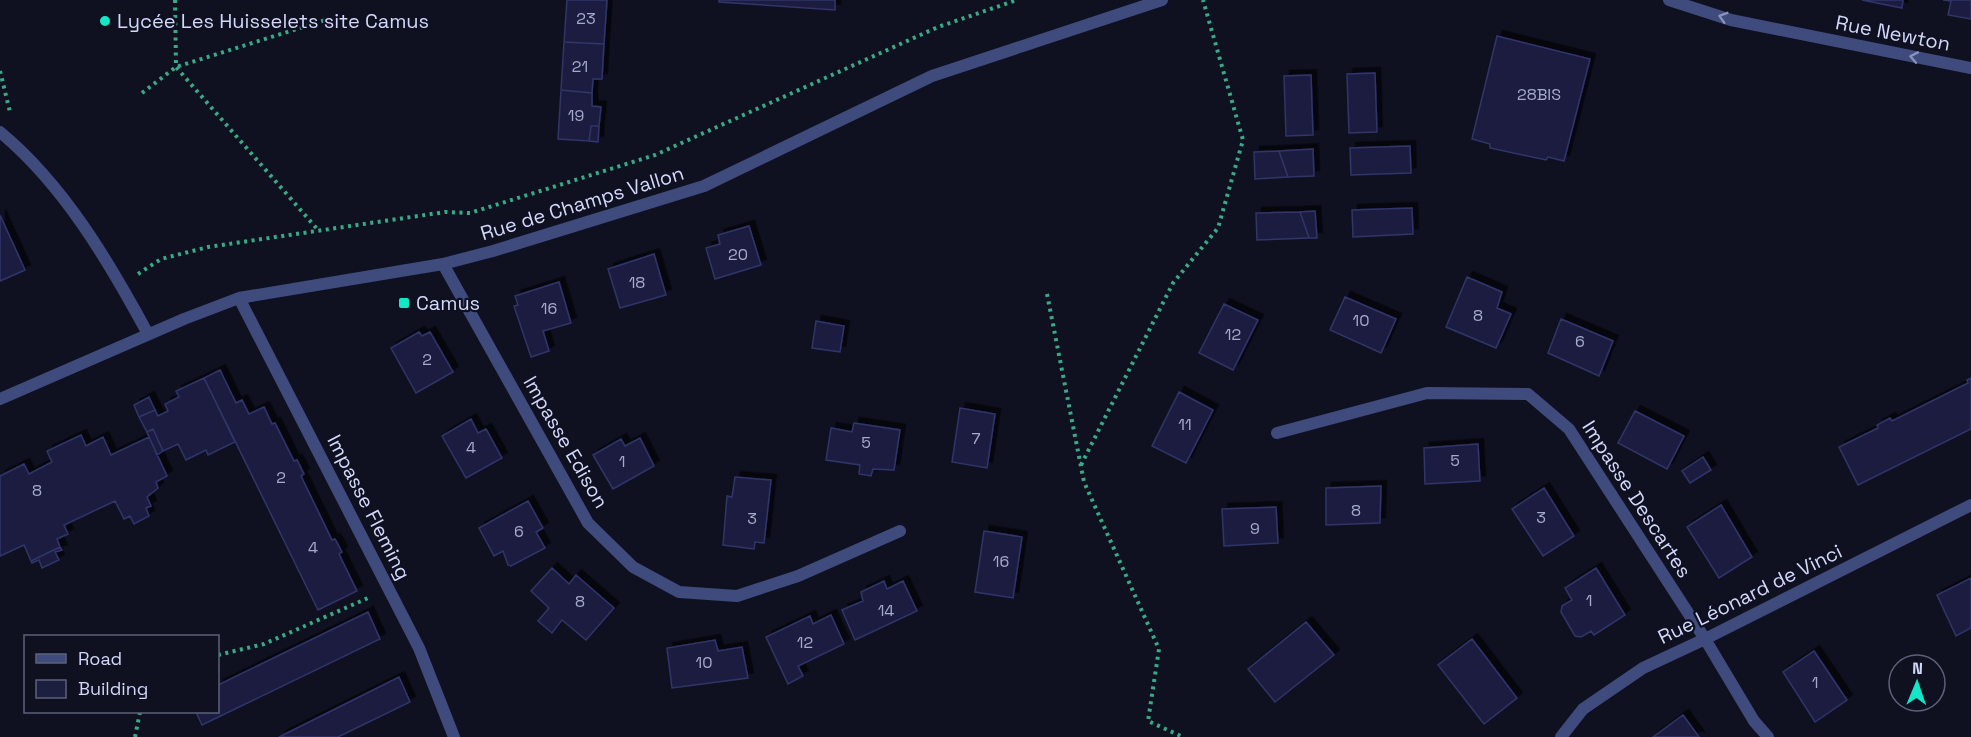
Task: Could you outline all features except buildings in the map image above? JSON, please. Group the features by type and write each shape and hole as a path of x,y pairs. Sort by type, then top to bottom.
{"street":[{"name":"Rue de Champs Vallon","path":"0,399 148,334 239,298 443,264 494,252 704,186 932,76 1162,0"},
{"name":"Rue Newton","path":"1669,0 1731,20 1971,68"},
{"path":"0,132 56,188 120,285 148,334"},
{"name":"Impasse Edison","path":"443,264 588,523 633,567 679,592 737,596 798,576 900,531"},
{"name":"Impasse Fleming","path":"239,298 419,648 454,737"},
{"name":"Impasse Descartes","path":"1276,434 1427,393 1528,394 1569,429 1705,639 1754,721 1768,737"},
{"name":"Rue Léonard de Vinci","path":"1561,737 1582,709 1643,668 1971,505"}],"path":[{"path":"175,0 176,67 318,230"},
{"path":"120,285 161,259 207,247 445,212 470,213 655,155 938,27 1017,0"},
{"path":"1081,465 1173,283 1218,228 1243,140 1203,0"},
{"path":"142,93 176,67 335,17"},
{"path":"0,71 11,113"},
{"path":"1047,294 1084,482 1160,649 1148,721 1183,737"},
{"path":"219,655 264,644 389,589"},
{"path":"135,737 140,713"}],"place":[{"name":"Lycée Les Huisselets site Camus","path":"105,21"},
{"name":"Camus","path":"404,303"}]}
